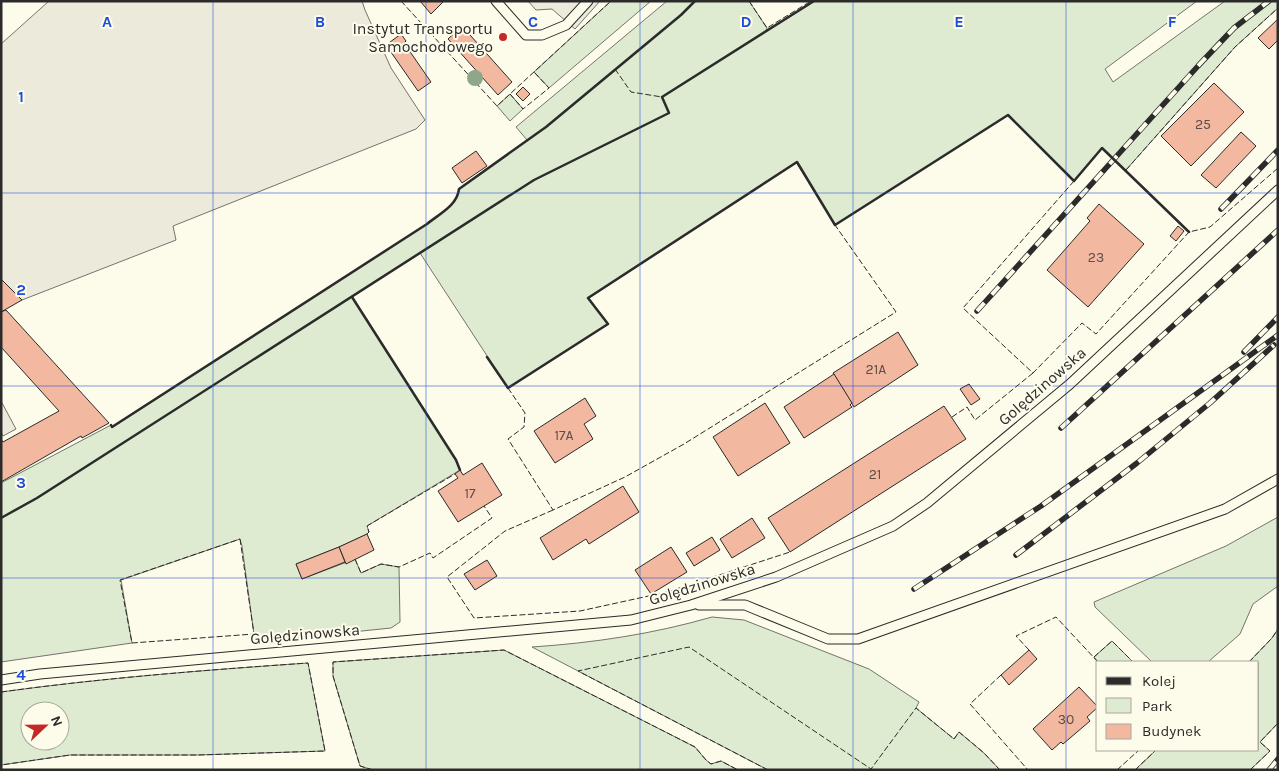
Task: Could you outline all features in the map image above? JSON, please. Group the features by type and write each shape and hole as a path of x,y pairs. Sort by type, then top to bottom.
{"lane":[{"path":"496,1 526,35 542,35 566,26 588,1"},
{"name":"Golędzinowska","path":"1,680 40,674 631,620 691,605 776,577 893,526 927,504 1070,384 1278,190"},
{"path":"691,605 745,605 828,640 858,639 1225,509 1278,479"}],"green space":[{"path":"611,1 651,1 549,88 534,72"},
{"path":"667,1 749,1 767,28 765,32 814,1 1197,1 1105,69 1113,82 1225,1 1278,1 1278,8 1235,47 1126,170 1102,148 1074,181 1008,115 835,225 796,162 589,298 608,324 508,388 420,253 352,297 456,460 460,470 367,526 369,532 367,534 296,564 302,579 355,559 361,573 381,564 399,567 400,622 391,628 255,642 240,539 121,580 132,643 1,662 1,483 111,425 113,427 427,224 451,205 458,195 459,189 527,140 516,127"},
{"path":"510,94 523,109 510,121 497,106"},
{"path":"1278,517 1278,586 1253,604 1240,634 1209,661 1151,661 1095,607 1094,602 1226,546"},
{"path":"712,617 744,620 869,669 919,702 916,708 954,739 959,732 984,753 1000,770 768,770 532,647 623,637"},
{"path":"1278,629 1278,723 1260,742 1270,751 1250,770 1135,770 1155,751 1259,751 1259,661 1250,661"},
{"path":"1112,641 1132,661 1097,661 1094,657"},
{"path":"504,650 695,747 711,764 721,761 738,770 373,770 360,766 333,676 333,662"},
{"path":"308,663 325,751 198,755 70,755 1,765 1,692 193,672"}],"shaded area":[{"path":"49,1 362,1 391,68 425,120 416,129 173,226 176,240 22,300 1,279 1,44"},
{"path":"528,1 600,1 575,29 552,9 536,10"},
{"path":"1,401 16,429 3,436 1,432"}],"building":[{"path":"420,1 444,1 431,14"},
{"path":"1278,19 1278,40 1269,49 1258,38"},
{"path":"462,26 512,82 498,95 448,39"},
{"path":"401,34 406,41 404,43 431,82 418,91 386,45"},
{"path":"1214,83 1244,112 1191,166 1161,136"},
{"path":"523,87 530,94 523,101 516,94"},
{"path":"1241,132 1256,146 1216,188 1201,175"},
{"path":"476,151 487,166 462,183 452,168"},
{"path":"1099,204 1144,244 1088,307 1047,270 1090,221 1087,218"},
{"path":"1178,226 1184,231 1176,241 1170,236"},
{"path":"1,279 22,300 1,312"},
{"path":"6,310 109,423 82,438 81,436 1,482 1,439 3,442 59,411 1,347 1,312"},
{"path":"898,332 918,365 854,407 833,373"},
{"path":"834,374 852,403 850,405 852,407 804,438 784,407"},
{"path":"969,384 980,399 971,405 960,389"},
{"path":"585,398 596,416 584,424 593,439 555,463 534,431"},
{"path":"765,403 790,443 738,476 713,437"},
{"path":"944,406 966,439 790,552 768,518"},
{"path":"482,463 502,495 458,522 438,491 458,478 455,474 460,470 463,475"},
{"path":"623,486 639,512 589,544 586,539 553,560 540,538"},
{"path":"752,518 765,538 732,558 720,539"},
{"path":"367,534 374,550 346,564 339,547"},
{"path":"712,537 720,550 694,566 686,553"},
{"path":"339,547 345,562 302,579 296,564"},
{"path":"671,547 687,572 651,594 635,570"},
{"path":"487,560 497,576 475,590 464,574"},
{"path":"1029,650 1037,659 1009,685 1001,675"},
{"path":"1079,687 1096,705 1096,709 1087,717 1090,721 1063,744 1061,742 1052,750 1033,729"}],"railway":[{"path":"977,311 1198,66 1234,28 1269,1"},
{"path":"1221,209 1278,150"},
{"path":"1061,428 1278,230"},
{"path":"1244,352 1278,317"},
{"path":"914,589 1041,506 1278,335"},
{"path":"1016,555 1137,463 1210,403 1274,345"},
{"path":"1269,770 1278,759"}],"fence":[{"path":"401,1 497,106 611,1"},
{"path":"749,1 767,28 811,1"},
{"path":"1126,170 1235,47 1278,8"},
{"path":"615,69 631,92 662,97"},
{"path":"510,94 523,109 549,88 534,72"},
{"path":"1074,181 963,308 1033,373 1082,323 1096,334 1189,232 1210,227 1278,168"},
{"path":"508,388 525,413 524,427 508,439 553,510 625,477 684,444 896,312 835,225"},
{"path":"952,417 967,407 975,420 1033,373"},
{"path":"367,534 369,532 367,526 455,474"},
{"path":"355,559 361,573 381,564 399,567 430,553 433,558 492,518 484,506"},
{"path":"553,510 505,531 447,577 474,618 580,611 667,592 790,552"},
{"path":"240,539 254,634 132,643 120,580 240,539"},
{"path":"1029,650 1016,636 1056,617 1097,661"},
{"path":"1250,661 1278,629"},
{"path":"1094,657 1112,641 1132,661"},
{"path":"768,770 578,671 689,647 871,769 916,708 954,739 959,732 984,753 1000,770"},
{"path":"373,770 360,766 333,676 333,662 504,650 695,747 711,764 721,761 738,770"},
{"path":"1,692 154,675 308,663 325,751 198,755 70,755 1,765"},
{"path":"1001,675 970,704 1028,770"},
{"path":"1250,770 1270,751 1260,742 1278,723"},
{"path":"1117,770 1138,751"},
{"path":"1135,770 1155,751"}],"wall":[{"path":"111,425 112,427 427,224 451,205 458,195 459,189 546,127 681,15 695,1"},
{"path":"1,518 37,498 534,180 669,113 662,97 814,1"},
{"path":"487,357 508,388 608,324 588,298 797,162 835,225 1008,115 1074,181 1102,148 1189,232"},
{"path":"352,297 456,460 460,470"}],"place":[{"name":"Instytut Transportu Samochodowego","path":"503,37"}]}
